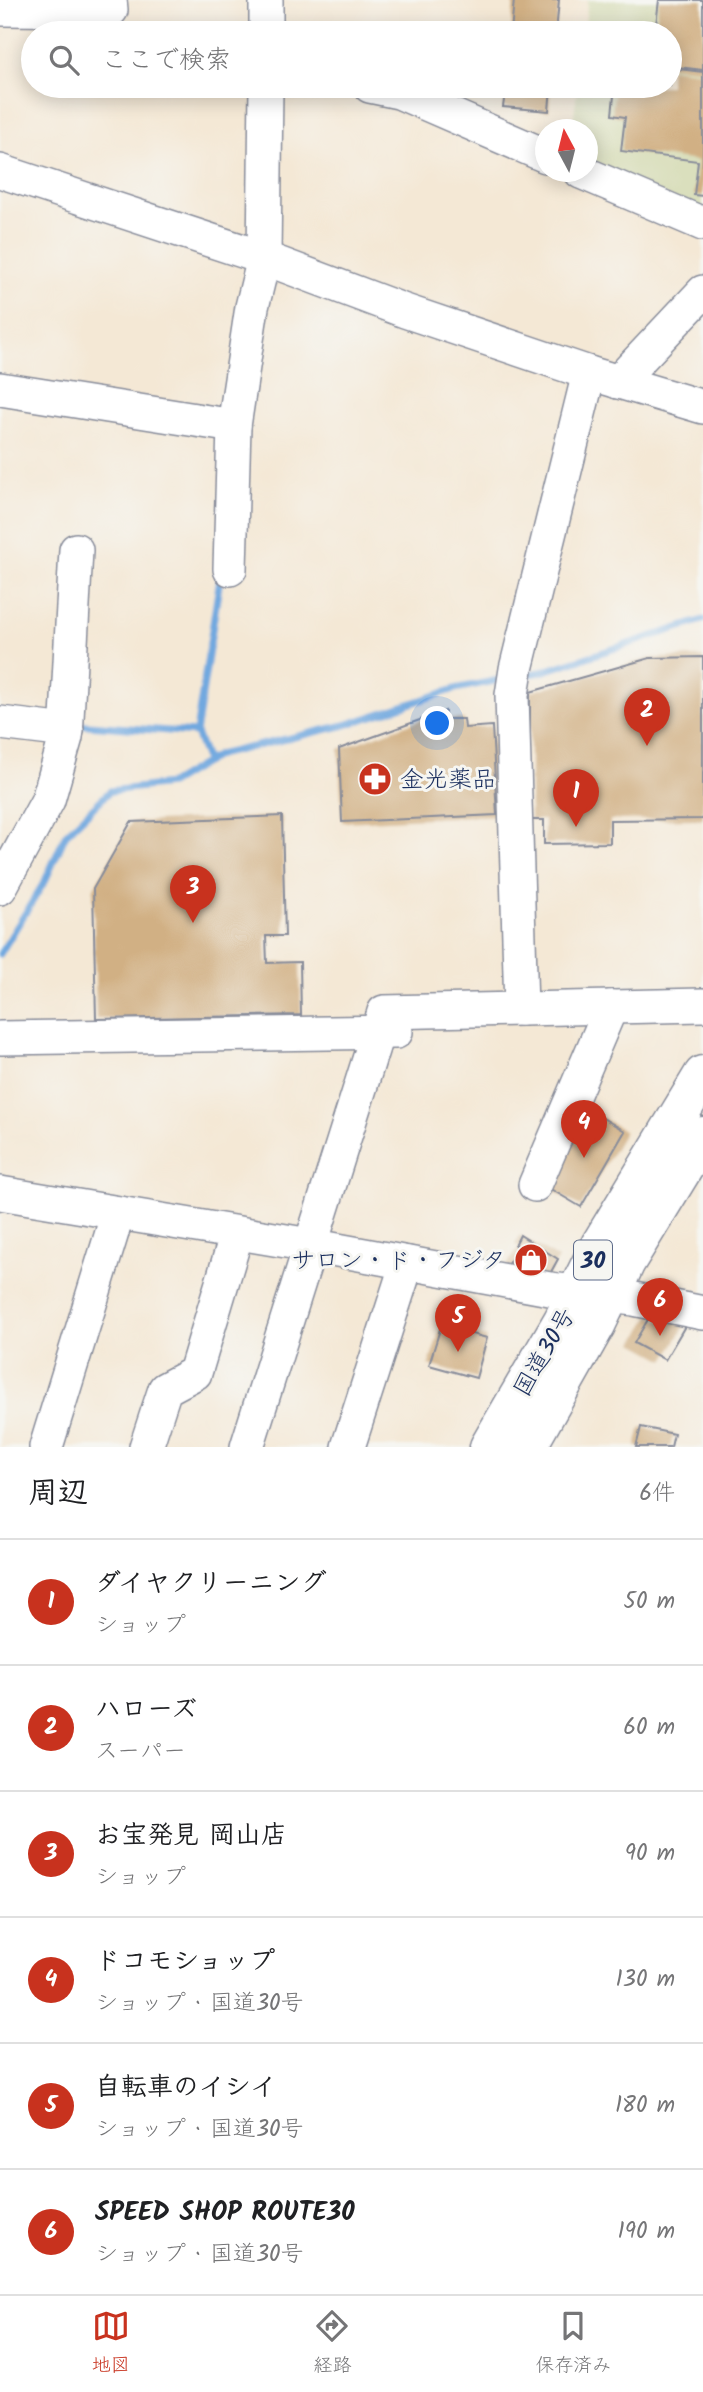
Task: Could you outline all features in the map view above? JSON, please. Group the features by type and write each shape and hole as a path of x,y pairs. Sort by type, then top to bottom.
{"highway":[{"name":"国道30号","path":"527,1447 596,1325 594,1295 600,1245 703,1076"},
{"name":"国道30号","path":"489,1447 594,1295 626,1262 703,1136"}],"street":[{"path":"0,9 111,10 110,0"},
{"path":"266,0 266,21"},
{"path":"230,569 234,426 252,307 264,258 266,98"},
{"path":"413,98 535,152"},
{"path":"0,171 264,258 405,311 603,378 703,407"},
{"path":"598,179 703,224"},
{"path":"521,1009 514,682 603,378 703,292"},
{"path":"0,389 234,426"},
{"path":"0,888 48,800 68,726 76,550"},
{"path":"0,723 68,726"},
{"path":"0,1038 377,1032 608,1016 703,1005"},
{"path":"247,1447 383,1012 521,1009 608,1016"},
{"path":"535,1185 608,1016"},
{"path":"0,1193 594,1295 634,1299 703,1313"},
{"path":"46,1447 118,1213"},
{"path":"146,1447 165,1389 195,1373 237,1233"},
{"path":"348,1447 407,1263"}],"shaded area":[{"path":"588,0 703,0 703,212 598,165 598,119 574,119 576,98 682,98 682,21 585,21"}],"building":[{"path":"514,0 559,0 557,21 512,21"},
{"path":"659,0 703,0 703,70 682,67 682,21 656,21"},
{"path":"682,69 703,72 703,196 694,195 698,161 621,151 625,117 612,115 614,98 682,98"},
{"path":"504,98 550,98 549,111 503,107"},
{"path":"703,657 703,819 610,820 610,843 544,844 544,820 530,820 530,692 650,658"},
{"path":"445,711 445,719 464,719 465,728 492,726 497,815 342,822 339,749"},
{"path":"282,816 285,936 266,936 267,963 300,962 301,1015 96,1019 93,889 131,822"},
{"path":"587,1109 625,1131 581,1207 542,1184"},
{"path":"520,1235 558,1259 546,1281 506,1267 519,1246 515,1245"},
{"path":"664,1313 685,1326 665,1360 634,1343 650,1316 659,1321"},
{"path":"441,1326 487,1338 476,1378 429,1365"},
{"path":"641,1427 674,1434 671,1447 636,1447"}],"waterway":[{"path":"196,733 221,572"},
{"path":"523,675 541,672 703,620"},
{"path":"0,954 45,881 66,834 110,791 170,784 218,755 345,725 455,689 504,679"},
{"path":"74,724 196,733 207,762"}],"place":[{"name":"ハローズ","path":"647,746"},
{"name":"金光薬品","path":"375,779"},
{"name":"ダイヤクリーニング","path":"576,827"},
{"name":"お宝発見 岡山店","path":"193,923"},
{"name":"ドコモショップ","path":"584,1158"},
{"name":"サロン・ド・フジタ","path":"531,1260"},
{"name":"SPEED SHOP ROUTE30","path":"660,1336"},
{"name":"自転車のイシイ","path":"458,1352"}]}
